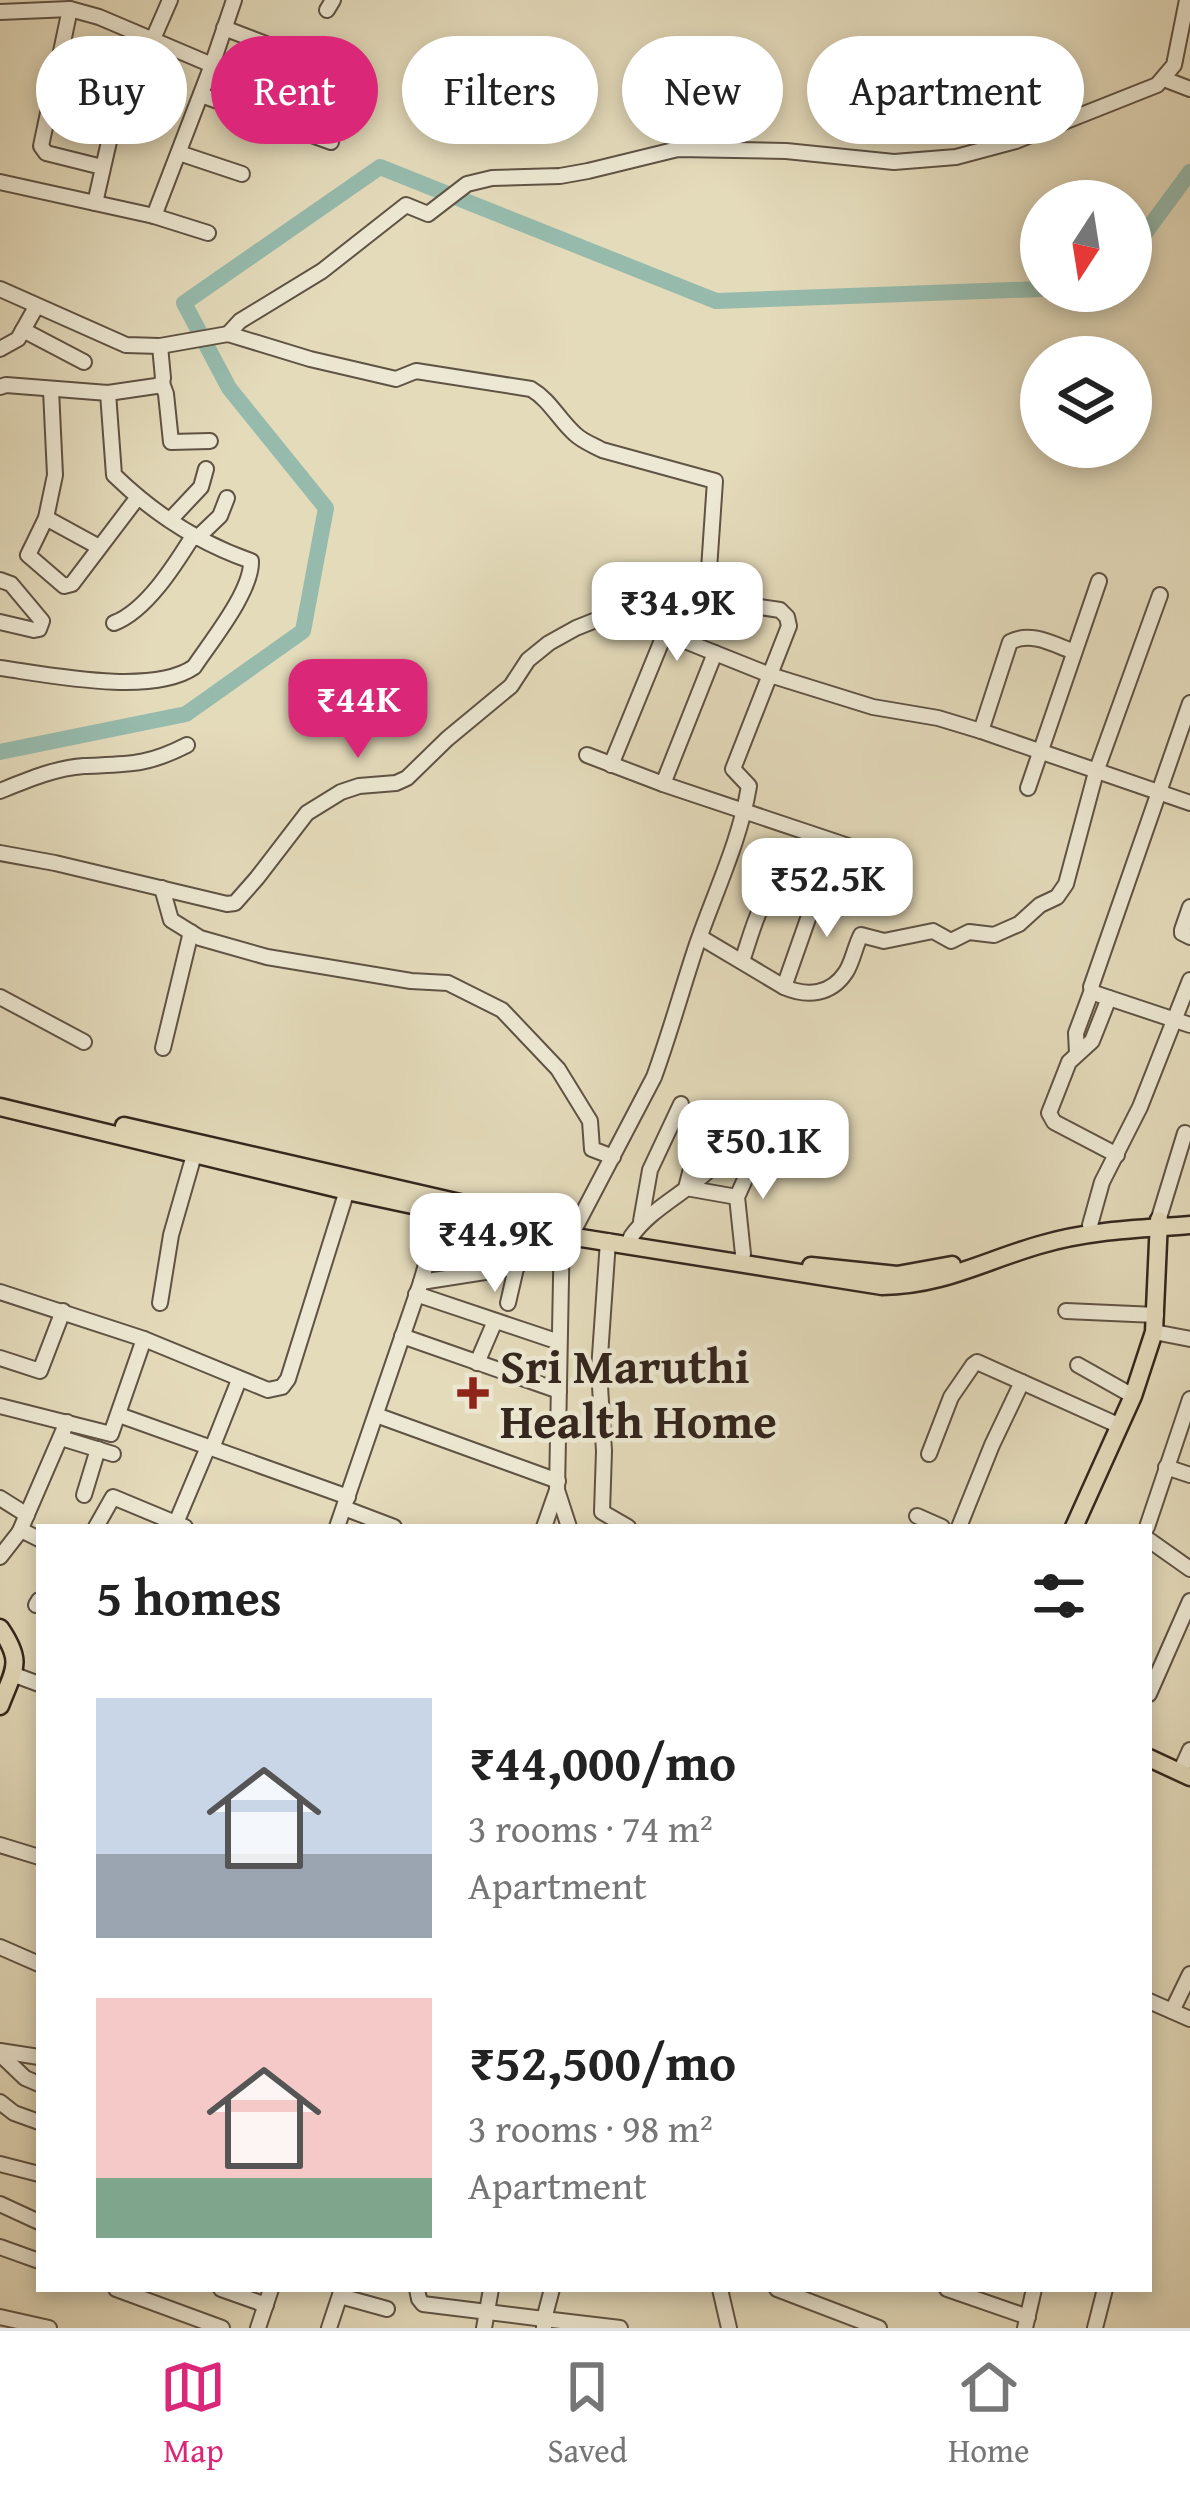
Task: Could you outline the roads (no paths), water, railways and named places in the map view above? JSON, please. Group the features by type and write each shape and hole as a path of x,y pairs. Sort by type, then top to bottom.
{"main road":[{"path":"0,1102 194,1155 349,1185"},
{"path":"0,1102 608,1241 882,1286 928,1283 1064,1238 1190,1216"},
{"path":"443,1206 525,1229 636,1229 742,1254 897,1275 950,1266 1043,1232 1090,1225 1190,1225"},
{"path":"1075,1524 1133,1396 1155,1324 1159,1223"},
{"path":"0,1628 13,1647 0,1706"},
{"path":"1152,1759 1185,1775"}],"street":[{"path":"99,17 106,0"},
{"path":"155,36 170,0"},
{"path":"221,36 234,0"},
{"path":"228,334 240,321 322,271 406,205 428,214 467,184 492,178 560,176 678,149 786,151 894,162 956,157 1016,141 1157,85 1174,64 1187,0"},
{"path":"0,12 32,4 70,9 145,36"},
{"path":"70,9 41,146 46,153 102,167"},
{"path":"224,28 245,36"},
{"path":"95,202 134,32"},
{"path":"154,216 211,68"},
{"path":"1164,79 1190,88"},
{"path":"201,95 211,99"},
{"path":"179,153 242,174"},
{"path":"0,182 154,216 208,233"},
{"path":"0,289 126,345 165,345 228,334 396,379 416,371 531,389 575,434 602,450 713,478 707,599"},
{"path":"0,349 18,339 36,307"},
{"path":"23,330 84,362"},
{"path":"165,345 162,383 170,440 210,441"},
{"path":"0,386 108,393 162,383"},
{"path":"51,390 56,475 46,518 28,555 64,586 72,584 138,497"},
{"path":"0,668 127,682 182,675 194,667 245,586 251,561 195,537 138,497 113,471 108,393"},
{"path":"170,520 201,487 206,469"},
{"path":"114,623 130,616 160,585 195,537 215,523 227,498"},
{"path":"46,518 99,548"},
{"path":"0,580 11,584 42,621 34,630 0,622"},
{"path":"1028,788 1100,581"},
{"path":"700,937 784,987 810,994 842,978 861,935 884,941 933,931 955,941 969,932 994,935 1057,897 1066,884 1096,772 1160,595"},
{"path":"0,853 235,903 307,813 358,786 407,778 504,692 528,660 577,628 601,618 707,599 780,610 788,617 789,626 733,769 749,786 745,812 654,1077 613,1157 566,1229 558,1485 568,1524"},
{"path":"611,765 675,604"},
{"path":"665,633 770,675 873,707 938,718 1190,803"},
{"path":"980,731 1010,642 1023,636 1074,652"},
{"path":"663,784 715,653"},
{"path":"1077,1053 1076,1033 1188,713"},
{"path":"0,790 71,768 147,762 187,745"},
{"path":"587,755 854,848"},
{"path":"784,987 823,876"},
{"path":"742,961 767,894 781,881 814,904"},
{"path":"162,888 171,920 200,938 267,957 448,983 502,1010 558,1069 590,1121 592,1149 613,1157"},
{"path":"1190,907 1182,929 1190,938"},
{"path":"164,1048 191,932"},
{"path":"1090,1225 1102,1181 1182,1023 1190,980"},
{"path":"1092,990 1182,1023"},
{"path":"0,997 84,1042"},
{"path":"1109,998 1096,1034 1065,1071 1050,1118 1118,1155"},
{"path":"636,1229 650,1170 680,1104"},
{"path":"1159,1223 1185,1133"},
{"path":"742,1254 737,1197 760,1146"},
{"path":"160,1303 171,1235 194,1155"},
{"path":"0,1292 144,1339 239,1380 276,1390 288,1379 349,1185"},
{"path":"636,1229 686,1188 737,1197"},
{"path":"338,1524 443,1206"},
{"path":"508,1303 525,1229"},
{"path":"608,1241 599,1370 602,1512 623,1524"},
{"path":"418,1288 517,1267"},
{"path":"418,1288 559,1342"},
{"path":"0,1358 40,1371 63,1311"},
{"path":"1066,1311 1155,1324 1190,1339"},
{"path":"478,1363 495,1321"},
{"path":"402,1336 559,1391"},
{"path":"0,1406 111,1434 144,1339"},
{"path":"929,1454 951,1397 974,1363 1120,1426"},
{"path":"1078,1365 1133,1396"},
{"path":"181,1524 239,1380"},
{"path":"960,1524 1022,1382"},
{"path":"1148,1524 1190,1399"},
{"path":"119,1415 210,1447 388,1524"},
{"path":"376,1415 558,1485"},
{"path":"0,1557 19,1533 68,1422"},
{"path":"61,1438 105,1451 84,1496"},
{"path":"1166,1467 1190,1475"},
{"path":"545,1524 558,1485"},
{"path":"97,1524 113,1497 179,1524"},
{"path":"0,1498 27,1514"},
{"path":"917,1516 935,1524"},
{"path":"19,1533 36,1538"},
{"path":"1152,1542 1190,1569"},
{"path":"1152,1687 1190,1601"},
{"path":"10,1664 36,1682"},
{"path":"1185,1775 1190,1750"},
{"path":"0,1845 36,1856"},
{"path":"0,1947 36,1963"},
{"path":"1172,2012 1190,1974"},
{"path":"1152,2002 1190,2020"},
{"path":"0,2053 36,2057"},
{"path":"0,2053 36,2083"},
{"path":"0,2102 36,2121"},
{"path":"0,2164 36,2173"},
{"path":"0,2204 36,2221"},
{"path":"0,2247 36,2260"},
{"path":"124,2292 222,2328"},
{"path":"229,2292 266,2305"},
{"path":"259,2328 270,2292"},
{"path":"329,2328 341,2292 386,2309"},
{"path":"417,2292 423,2304 486,2320 620,2328"},
{"path":"544,2324 551,2292"},
{"path":"721,2292 729,2328"},
{"path":"785,2292 879,2328"},
{"path":"953,2292 1026,2323 1033,2292"},
{"path":"1095,2328 1104,2292"},
{"path":"0,2317 46,2328"}],"waterway":[{"path":"0,752 186,714 303,631 326,508 229,388 184,303 380,167 716,301 1020,290"},
{"path":"1152,224 1190,172"}],"place":[{"name":"Sri Maruthi Health Home","path":"473,1393"}]}
